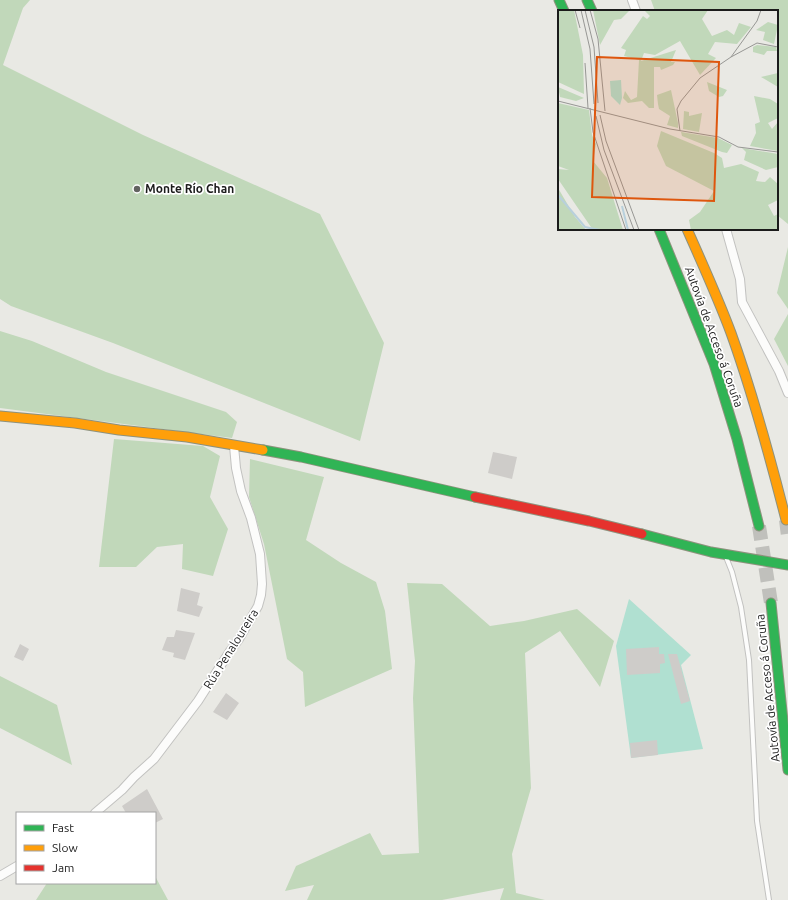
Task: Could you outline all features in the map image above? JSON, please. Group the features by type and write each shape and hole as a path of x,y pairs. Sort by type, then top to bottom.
{"main road":[{"path":"560,0 564,10"},
{"path":"587,0 592,10"},
{"name":"Autovía de Acceso á Coruña","path":"659,230 714,364 737,439 759,526"},
{"name":"Autovía de Acceso á Coruña","path":"688,230 720,305 741,364 766,443 786,520"},
{"path":"0,416 187,437 301,457 449,492 589,521 684,546 788,565"},
{"name":"Autovía de Acceso á Coruña","path":"771,603 788,770"}],"street":[{"path":"632,0 636,10"},
{"path":"726,230 740,279 742,302 779,371 788,393"},
{"name":"Rúa Penaloureira","path":"96,812 122,790 154,759 198,701 230,650 239,639 258,606 262,584 260,554 251,518 240,491 234,446"},
{"path":"0,876 16,867"}],"lane":[{"path":"726,554 741,607 749,660 757,821 768,900"}],"green space":[{"path":"0,0 30,0 23,8 3,65 143,135 320,214 384,343 360,441 113,343 11,306 0,299"},
{"path":"651,0 788,0 788,224 778,216 778,10 655,10"},
{"path":"788,247 788,309 777,293"},
{"path":"788,314 788,366 774,339"},
{"path":"0,331 32,341 106,372 226,412 237,422 232,438 0,408"},
{"path":"114,439 203,446 220,456 210,497 228,529 213,576 182,569 183,544 157,547 136,567 99,567"},
{"path":"250,459 324,477 306,540 341,563 376,582 385,611 392,669 305,707 303,672 287,659 264,544 249,497"},
{"path":"407,583 442,584 490,626 524,621 577,609 614,641 600,687 560,631 525,653 531,788 512,854 516,893 545,900 500,900 504,888 442,900 307,900 314,885 285,891 296,866 370,833 382,855 419,853 413,698 415,661"},
{"path":"629,599 691,655 681,665 703,749 631,758 616,646"},
{"path":"0,676 57,705 72,765 0,728"},
{"path":"156,878 168,900 36,900 46,884 156,884"}],"building":[{"path":"493,452 517,457 512,479 488,473"},
{"path":"181,588 200,593 197,605 203,607 199,617 177,611"},
{"path":"176,630 195,633 185,660 173,657 174,653 162,650 167,637 174,637"},
{"path":"20,644 29,649 23,661 14,657"},
{"path":"659,647 659,654 664,654 665,663 660,664 660,673 627,675 626,649"},
{"path":"668,654 677,654 690,701 681,704"},
{"path":"226,693 239,703 227,720 213,712"},
{"path":"657,740 658,755 631,758 630,743"},
{"path":"147,789 163,819 156,822 156,812 125,812 122,806"}],"tunnel":[{"path":"786,520 788,536"},
{"path":"759,526 771,603"}],"traffic: fast":[{"path":"559,0 564,10"},
{"path":"587,0 592,10"},
{"path":"659,230 714,364 737,439 759,526"},
{"path":"263,450 301,457 475,497"},
{"path":"642,534 711,552 788,565"},
{"path":"771,603 788,770"}],"traffic: slow":[{"path":"687,230 721,307 747,379 786,520"},
{"path":"0,416 75,423 119,430 187,437 263,450"}],"traffic: jam":[{"path":"475,497 589,521 642,534"}],"place":[{"name":"Monte Río Chan","path":"137,189"}]}
